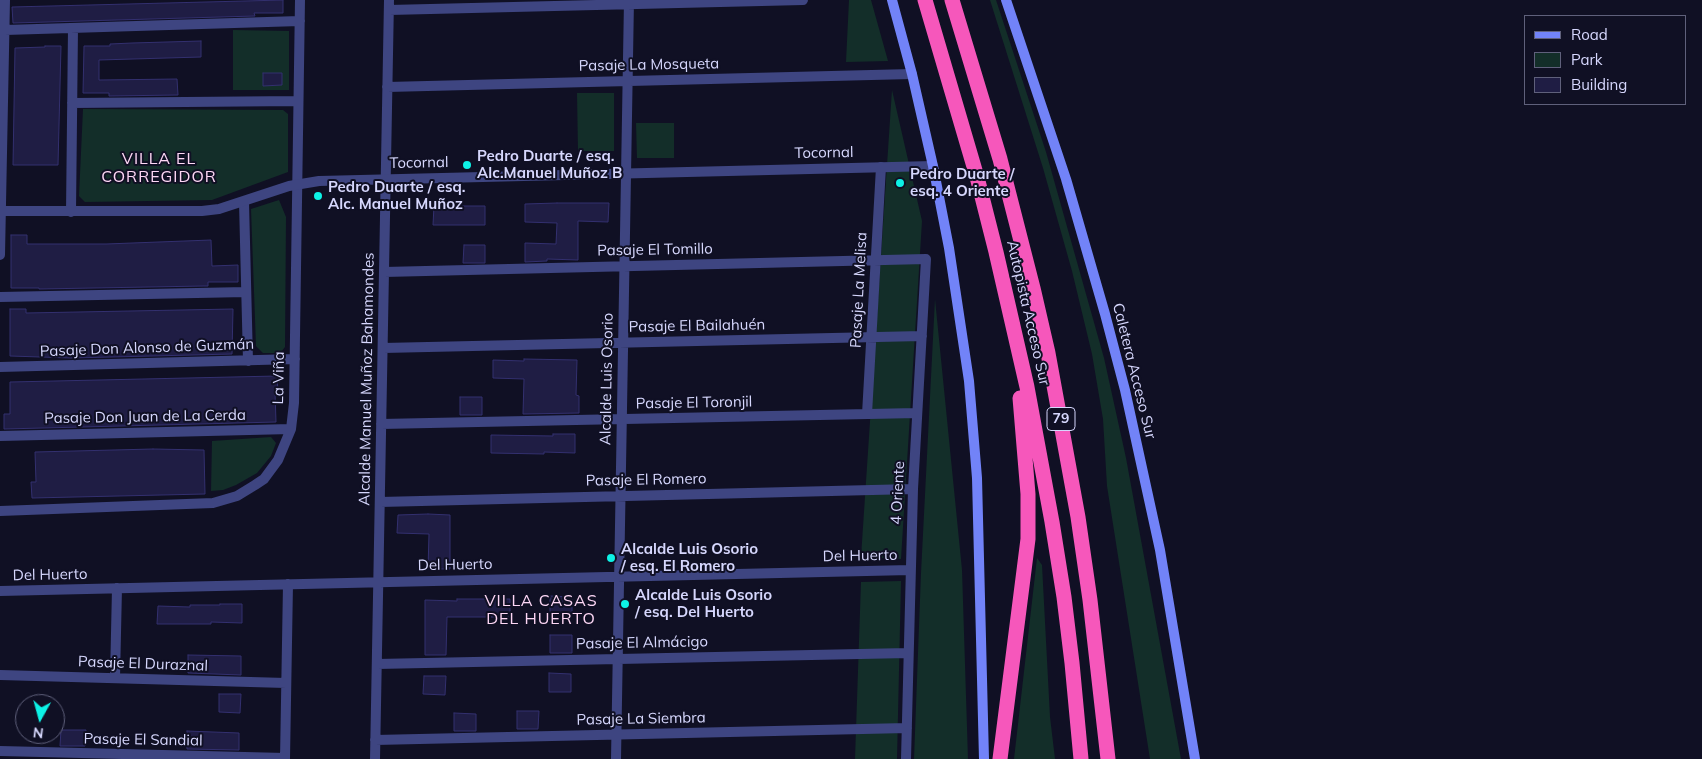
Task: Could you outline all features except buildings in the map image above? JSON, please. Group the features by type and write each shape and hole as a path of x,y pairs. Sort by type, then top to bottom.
{"highway":[{"name":"Autopista Acceso Sur","path":"925,0 977,177 1014,327 1037,438 1060,569 1072,663 1081,759"},
{"name":"Autopista Acceso Sur","path":"952,0 1003,169 1048,354 1078,517 1100,682 1108,759"},
{"path":"1000,759 1025,568 1028,516 1026,462 1014,327"},
{"path":"1100,682 1117,759"}],"main road":[{"path":"892,0 912,74 933,166 960,314 974,428 979,528 984,759"},
{"name":"Caletera Acceso Sur","path":"1006,0 1066,179 1100,295 1122,380 1160,550 1195,759"}],"street":[{"path":"0,254 5,0"},
{"name":"La Viña","path":"0,511 201,505 225,500 246,491 264,479 284,450 292,429 294,404 300,0"},
{"path":"389,5 803,0"},
{"name":"Alcalde Luis Osorio","path":"616,759 629,2"},
{"name":"Alcalde Manuel Muñoz Bahamondes","path":"375,759 389,5"},
{"path":"4,30 300,21"},
{"path":"71,212 72,28"},
{"name":"Pasaje La Mosqueta","path":"387,87 912,74"},
{"path":"72,103 298,101"},
{"name":"Tocornal","path":"0,211 202,211 219,209 244,202 297,184 319,181 933,166"},
{"name":"Pasaje La Melisa","path":"867,414 881,167"},
{"path":"244,202 248,361"},
{"name":"Pasaje El Tomillo","path":"384,272 926,259"},
{"name":"4 Oriente","path":"906,759 913,489 926,259"},
{"path":"0,297 246,292"},
{"name":"Pasaje El Bailahuén","path":"383,348 922,336"},
{"name":"Pasaje Don Alonso de Guzmán","path":"0,367 295,359"},
{"name":"Pasaje El Toronjil","path":"381,424 917,413"},
{"name":"Pasaje Don Juan de La Cerda","path":"0,436 292,429"},
{"name":"Pasaje El Romero","path":"380,502 913,489"},
{"name":"Del Huerto","path":"0,591 910,570"},
{"path":"284,759 288,584"},
{"path":"115,678 118,588"},
{"name":"Pasaje El Almácigo","path":"377,664 908,653"},
{"name":"Pasaje El Duraznal","path":"0,675 286,683"},
{"name":"Pasaje La Siembra","path":"375,740 906,728"},
{"name":"Pasaje El Sandial","path":"0,752 112,757 284,759"}],"green space":[{"path":"849,0 871,0 888,61 846,62"},
{"path":"990,0 996,0 1046,152 1104,358 1126,458 1181,759 1150,759 1107,486 1103,419 1092,354 1072,271 1043,168"},
{"path":"233,30 289,31 289,90 233,90"},
{"path":"892,90 922,221 901,559 861,557"},
{"path":"577,93 614,93 614,151 578,151"},
{"path":"83,109 283,110 288,114 288,172 212,200 85,202 79,196"},
{"path":"636,123 674,123 674,158 637,158"},
{"path":"279,200 286,217 285,347 280,353 263,353 256,346 251,209"},
{"path":"935,299 962,570 968,759 914,759"},
{"path":"271,437 276,443 271,456 257,473 236,485 223,490 211,491 212,441"},
{"path":"1037,558 1042,565 1050,717 1055,759 1014,759"},
{"path":"901,581 897,759 855,759 861,582"}],"place":[{"name":"Pedro Duarte / esq. Alc.Manuel Muñoz B","path":"467,165"},
{"name":"Pedro Duarte / esq. 4 Oriente","path":"900,183"},
{"name":"Pedro Duarte / esq. Alc. Manuel Muñoz","path":"318,196"},
{"name":"Alcalde Luis Osorio / esq. El Romero","path":"611,558"},
{"name":"Alcalde Luis Osorio / esq. Del Huerto","path":"625,604"}],"district":[{"name":"VILLA EL CORREGIDOR","path":"159,168"},
{"name":"VILLA CASAS DEL HUERTO","path":"541,610"}]}
